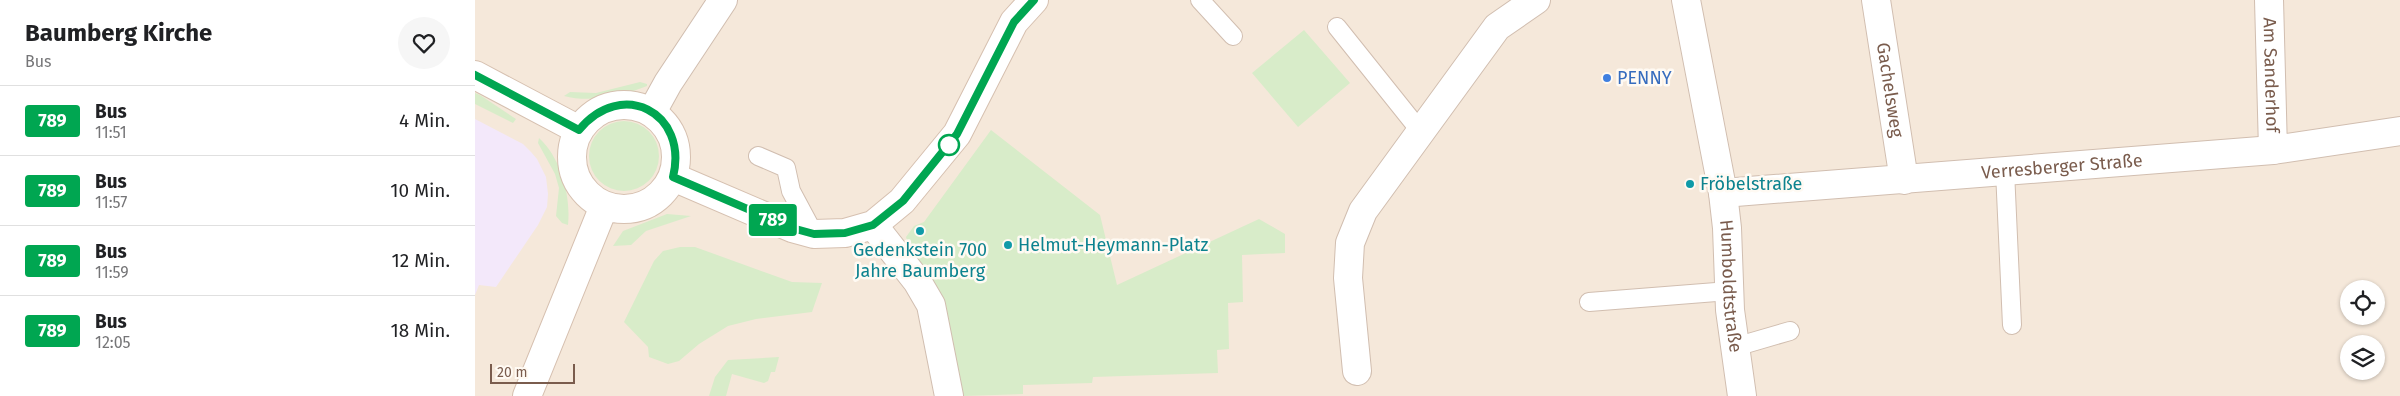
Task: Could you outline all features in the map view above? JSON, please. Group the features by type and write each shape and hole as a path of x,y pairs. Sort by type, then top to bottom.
{"street":[{"path":"652,112 723,0"},
{"path":"673,177 792,228 814,234 845,233 873,225 903,201 947,148 957,134 1014,22 1034,0"},
{"path":"1357,371 1348,278 1350,244 1363,211 1497,27 1536,0"},
{"name":"Humboldtstraße","path":"1686,0 1723,192 1727,228 1729,291 1742,396"},
{"name":"Gachelsweg","path":"1876,0 1903,180"},
{"name":"Am Sanderhof","path":"2269,0 2273,150"},
{"path":"475,75 579,130"},
{"path":"620,104 636,106 652,112 663,122 671,134 676,148 676,163 673,177 664,191 651,202 636,208 620,209 604,206 589,196 578,182 572,165 573,147 579,130 589,117 604,108 620,104"},
{"name":"Verresberger Straße","path":"1723,192 1903,180 2273,150 2400,131"},
{"path":"527,396 604,206"},
{"path":"873,225 917,280 931,305 949,396"}],"lane":[{"path":"1200,0 1233,36"},
{"path":"1337,27 1421,132"},
{"path":"758,156 786,168 791,191 814,234"},
{"path":"2005,171 2013,325"},
{"path":"1589,302 1729,291"},
{"path":"1735,347 1790,331"}],"shaded area":[{"path":"475,0 2400,0 2400,396 475,396"},
{"path":"475,119 523,144 531,152 537,159 546,177 548,194 547,207 538,225 496,287 479,285 475,295"}],"green space":[{"path":"1304,30 1350,83 1298,127 1252,73"},
{"path":"640,82 647,84 647,86 628,93 595,99 564,96 570,92 596,93"},
{"path":"475,93 516,119 513,123 475,104"},
{"path":"624,121 637,124 649,131 656,143 659,156 656,169 649,181 637,188 624,191 611,188 599,181 592,169 589,156 592,143 599,131 611,124"},
{"path":"991,130 1100,215 1117,285 1259,219 1285,234 1285,253 1242,255 1243,302 1228,303 1229,349 1217,350 1218,373 1093,377 1092,383 1023,385 1023,394 963,396 948,327 921,265 909,247 906,237 914,226 924,222"},
{"path":"539,138 553,156 563,178 568,202 568,225 562,223 556,216 559,188 555,174 538,143"},
{"path":"667,214 691,216 646,231 631,245 613,246 623,231"},
{"path":"680,247 695,247 792,282 822,283 812,312 756,319 728,326 699,344 679,361 668,364 649,357 648,347 624,322 654,261 663,251"},
{"path":"779,357 775,372 771,372 768,381 764,383 732,374 726,396 709,396 715,377 728,360"}],"bus line":[{"name":"789","path":"475,75 579,130 589,117 604,108 620,104 636,106 652,112 663,122 671,134 676,148 676,163 673,177 792,228 814,234 845,233 873,225 903,201 947,148 957,134 1014,22 1034,0"}],"place":[{"name":"PENNY","path":"1607,78"},
{"name":"Fröbelstraße","path":"1690,184"},
{"name":"Gedenkstein 700 Jahre Baumberg","path":"920,231"},
{"name":"Helmut-Heymann-Platz","path":"1008,245"}]}
